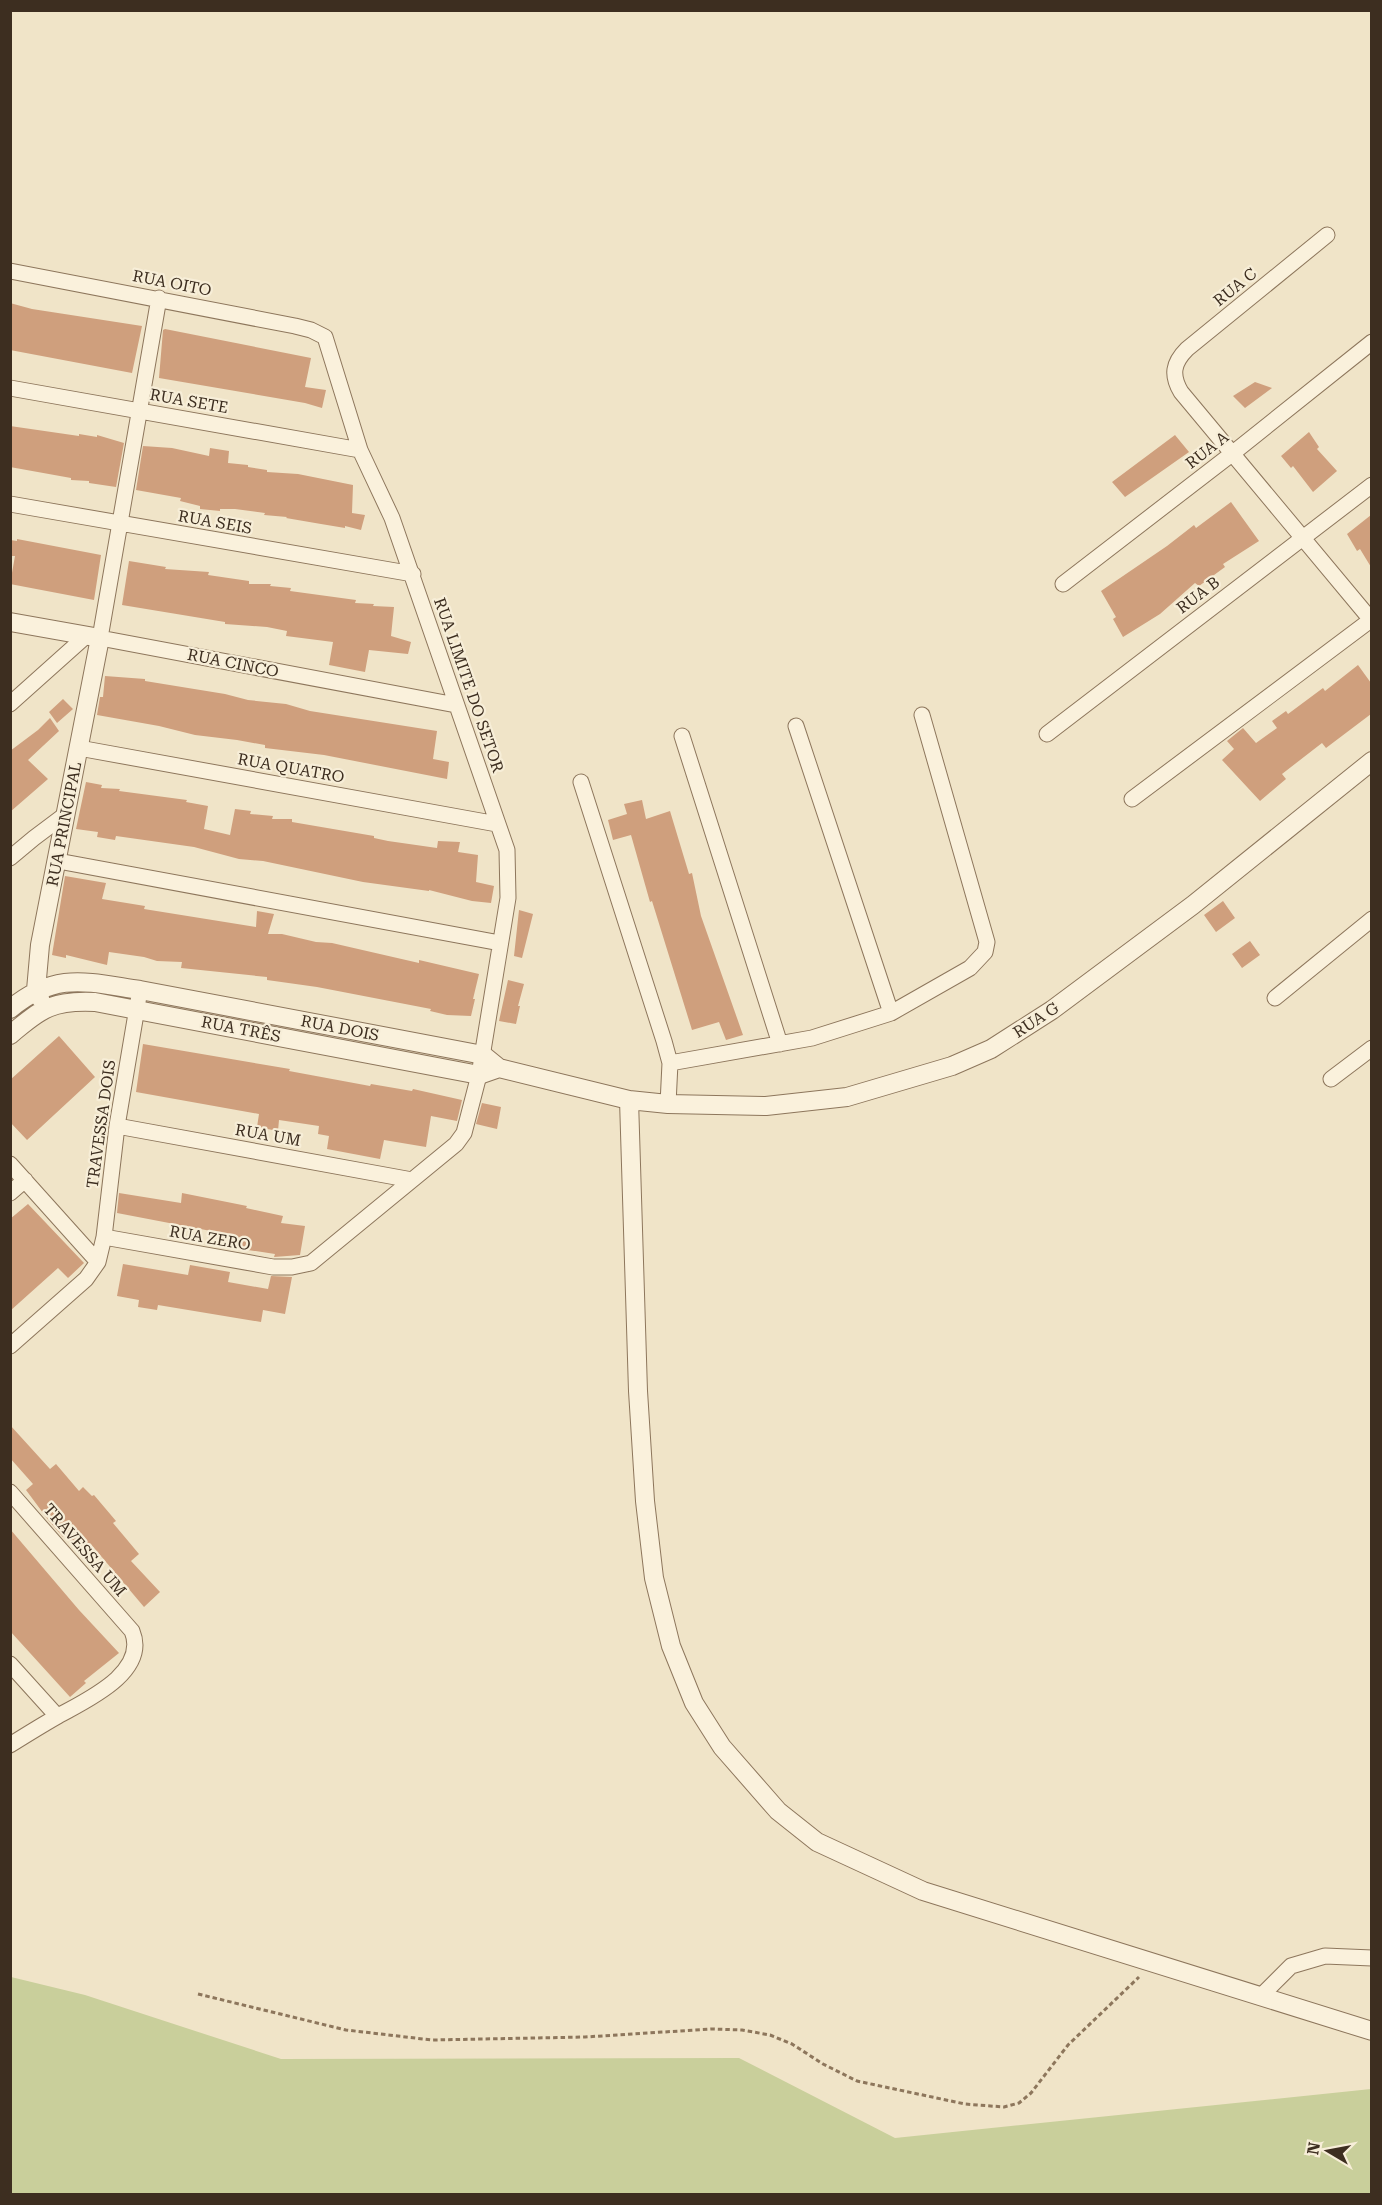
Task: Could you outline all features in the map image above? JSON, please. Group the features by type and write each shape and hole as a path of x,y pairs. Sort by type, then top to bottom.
{"street":[{"name":"RUA C","path":"1233,453 1181,392 1175,382 1176,362 1187,349 1327,235"},
{"name":"RUA OITO","path":"10,271 296,326 325,337"},
{"path":"10,704 93,637 121,524 159,298"},
{"name":"RUA LIMITE DO SETOR","path":"325,337 360,450 392,518 413,574 507,850 508,898 479,1075"},
{"name":"RUA A","path":"1063,584 1233,453 1371,342"},
{"name":"RUA SETE","path":"10,388 360,450"},
{"path":"1132,799 1371,620 1233,453"},
{"name":"RUA B","path":"1047,734 1371,485"},
{"name":"RUA SEIS","path":"10,504 413,574"},
{"name":"RUA CINCO","path":"10,622 456,705"},
{"name":"RUA PRINCIPAL","path":"36,990 40,945 79,748 93,637"},
{"path":"670,1063 812,1038 891,1013 970,968 985,952 987,942 922,715"},
{"path":"796,726 891,1013"},
{"path":"682,736 780,1044"},
{"name":"RUA QUATRO","path":"79,748 497,824"},
{"name":"RUA G","path":"628,1100 668,1104 766,1106 847,1098 952,1066 991,1049 1052,1010 1184,912 1371,761"},
{"path":"580,782 654,1006 670,1063 668,1104"},
{"path":"10,858 66,814"},
{"path":"58,861 500,943"},
{"path":"1275,998 1371,919"},
{"name":"RUA DOIS","path":"36,990 58,983 72,982 140,990 483,1055 499,1068 628,1100"},
{"path":"10,1009 36,990 45,1008"},
{"name":"TRAVESSA DOIS","path":"98,1262 104,1237 117,1126 140,990"},
{"name":"RUA TRÊS","path":"10,1035 45,1008 75,1001 95,1002 479,1075"},
{"path":"1331,1079 1371,1048"},
{"path":"412,1180 456,1144 464,1133 479,1075 499,1068"},
{"path":"628,1100 638,1391 646,1512 657,1589 671,1646 694,1703 722,1747 778,1811 817,1842 923,1891 1371,2031"},
{"name":"RUA UM","path":"117,1126 412,1180"},
{"path":"10,1164 98,1262 86,1279 10,1346"},
{"path":"10,1193 25,1180"},
{"name":"RUA ZERO","path":"104,1237 273,1267 292,1267 310,1263 412,1180"},
{"name":"TRAVESSA UM","path":"10,1492 132,1631 137,1642 135,1654 129,1666 90,1699 57,1716"},
{"path":"10,1664 57,1716 10,1745"},
{"path":"1260,1997 1291,1966 1325,1956 1371,1958"}],"path":[{"path":"198,1994 346,2030 432,2040 585,2037 711,2029 742,2030 770,2035 792,2044 823,2064 857,2081 965,2104 1004,2107 1019,2103 1032,2093 1068,2045 1153,1963"}],"green space":[{"path":"11,1977 85,1995 281,2059 739,2058 895,2138 1371,2089 1371,2194 11,2194"}],"building":[{"path":"10,303 32,309 142,326 132,373 10,350"},
{"path":"163,330 311,358 305,387 326,390 322,408 305,403 159,378"},
{"path":"1255,382 1272,388 1245,408 1233,396"},
{"path":"10,426 79,436 79,434 97,437 97,435 124,443 116,487 10,467"},
{"path":"1309,432 1319,447 1317,449 1337,471 1313,492 1293,466 1291,468 1281,456"},
{"path":"1175,435 1189,452 1125,497 1112,482"},
{"path":"143,446 172,448 209,456 210,448 229,451 228,463 248,465 248,467 267,470 267,472 298,474 353,485 352,513 365,515 361,530 235,509 220,509 220,511 200,509 200,506 180,501 181,498 136,490"},
{"path":"1231,502 1259,541 1223,564 1225,567 1199,586 1195,583 1160,614 1123,637 1113,619 1116,617 1101,591 1194,525 1196,528"},
{"path":"1371,515 1371,567 1360,549 1357,551 1347,534"},
{"path":"17,539 101,555 94,600 10,584 15,556 10,556 10,540 17,541"},
{"path":"129,561 166,567 165,569 209,572 208,575 249,581 249,584 271,584 270,586 291,588 290,591 356,600 355,603 374,604 373,606 394,607 391,636 411,642 408,654 369,650 365,672 329,665 333,642 286,636 287,631 267,627 225,624 225,622 122,605"},
{"path":"1358,665 1371,683 1371,714 1326,748 1322,743 1282,774 1286,779 1260,801 1222,760 1234,749 1227,741 1243,728 1256,743 1277,728 1272,721 1286,711 1288,714 1323,688 1325,691"},
{"path":"105,676 145,679 145,681 248,700 286,704 310,711 437,731 433,759 449,762 447,779 324,755 265,748 265,745 195,735 97,715 100,697 103,697"},
{"path":"63,699 73,709 57,723 49,712"},
{"path":"50,718 59,731 28,760 48,779 10,812 10,751"},
{"path":"86,782 102,785 101,788 187,800 186,802 208,806 204,829 230,835 235,809 251,811 250,814 273,816 272,819 292,819 292,822 374,836 374,838 388,841 437,848 438,841 460,842 458,852 478,855 476,882 494,886 491,903 472,901 429,890 363,882 263,861 239,859 194,847 116,836 115,840 97,837 98,832 76,829"},
{"path":"642,800 646,819 670,811 689,874 692,873 701,916 743,1035 726,1040 719,1022 692,1030 652,901 650,902 631,835 613,840 608,820 627,814 624,804"},
{"path":"65,876 106,883 102,899 145,906 144,909 256,927 257,911 274,914 268,934 282,934 316,942 332,943 479,974 471,1016 447,1015 430,1011 431,1009 317,987 267,980 267,977 181,968 182,962 157,961 109,952 107,965 66,955 66,958 52,955"},
{"path":"1223,901 1235,918 1216,932 1204,915"},
{"path":"519,910 533,914 522,958 514,956"},
{"path":"1250,941 1260,955 1242,968 1232,954"},
{"path":"508,980 524,984 516,1024 499,1021"},
{"path":"59,1036 95,1077 27,1140 10,1122 10,1080"},
{"path":"143,1044 290,1069 289,1071 370,1086 371,1084 412,1091 413,1089 462,1100 457,1121 431,1116 426,1147 384,1140 380,1159 327,1149 329,1136 318,1134 319,1126 279,1120 278,1131 257,1127 259,1114 136,1092"},
{"path":"482,1103 501,1107 497,1129 476,1124"},
{"path":"119,1193 181,1203 182,1193 283,1216 281,1223 305,1226 300,1255 274,1257 275,1254 235,1248 237,1236 117,1213"},
{"path":"28,1204 84,1263 68,1278 58,1268 10,1311 10,1219"},
{"path":"123,1264 188,1275 190,1265 230,1272 228,1282 268,1289 271,1276 292,1277 285,1314 263,1310 261,1322 158,1305 157,1310 138,1307 139,1300 117,1296"},
{"path":"10,1425 50,1469 56,1464 79,1491 83,1487 92,1496 94,1495 116,1521 113,1523 139,1554 131,1561 160,1592 144,1607 90,1543 80,1552 66,1535 63,1537 49,1521 26,1490 33,1484 10,1458"},
{"path":"10,1529 119,1653 84,1681 86,1683 70,1697 10,1631"}]}
